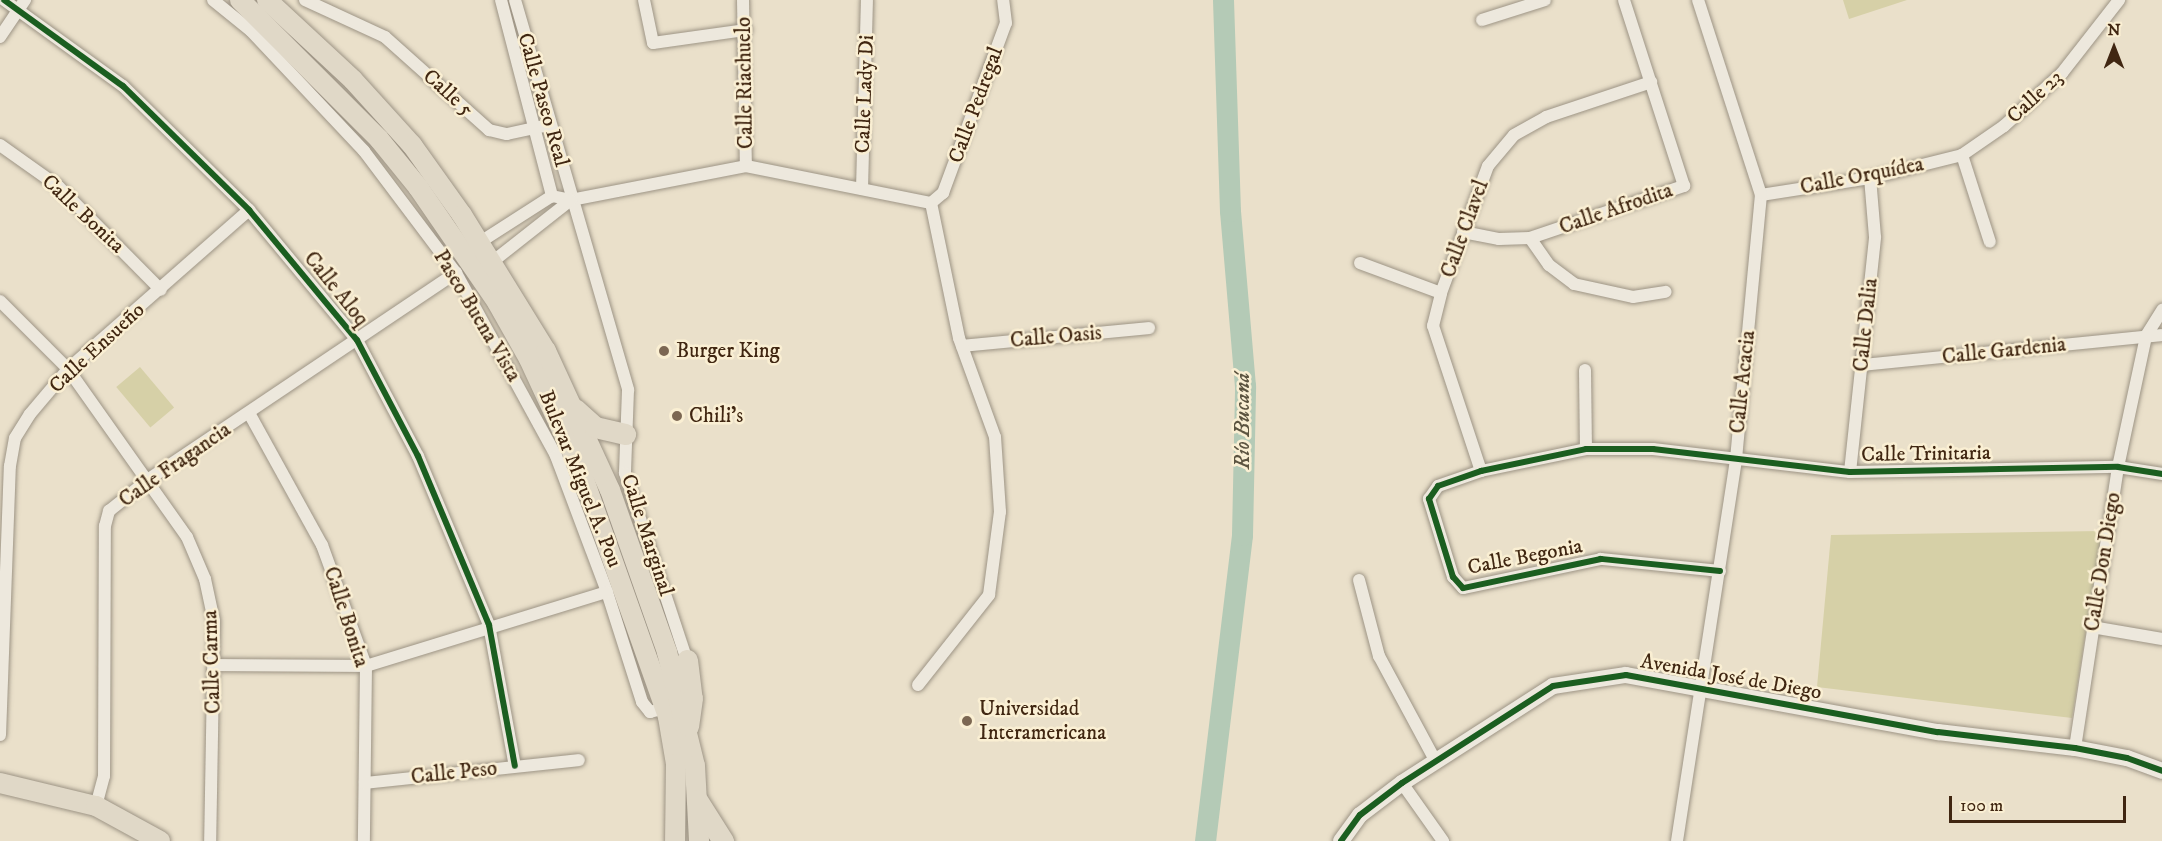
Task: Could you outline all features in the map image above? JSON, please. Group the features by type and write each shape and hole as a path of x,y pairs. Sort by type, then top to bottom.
{"highway":[{"path":"575,410 595,427 625,434"},
{"path":"687,660 692,698 688,726"},
{"path":"697,800 723,841"}],"main road":[{"name":"Bulevar Miguel A. Pou","path":"240,0 379,139 472,248"},
{"name":"Bulevar Miguel A. Pou","path":"267,0 353,80 412,145 472,248 575,410 610,490 667,652 688,726 697,800 699,841"},
{"name":"Bulevar Miguel A. Pou","path":"485,267 567,435 665,708 676,764 675,841"},
{"path":"0,783 96,806 160,841"},
{"path":"664,841 676,811"}],"street":[{"name":"Calle Aloq","path":"4,0 22,4 123,86 249,210 357,340 418,456 489,625 515,766"},
{"name":"Paseo Buena Vista","path":"213,0 251,31 364,151 456,273 556,456 607,592 642,702 650,712 665,708"},
{"name":"Calle 5","path":"305,0 385,37 489,130 507,134 549,124"},
{"name":"Calle Paseo Real","path":"501,0 552,196"},
{"name":"Calle Paseo Real","path":"515,0 571,200"},
{"path":"644,0 653,42 746,30"},
{"name":"Calle Riachuelo","path":"743,0 746,30 746,166"},
{"name":"Calle Lady Di","path":"862,189 867,0"},
{"name":"Calle Pedregal","path":"931,203 943,193 1006,23 1003,0"},
{"path":"1482,20 1545,0"},
{"name":"Calle Afrodita","path":"1463,232 1499,239 1530,238 1684,186 1624,0"},
{"name":"Calle Acacia","path":"1677,841 1736,459 1761,195 1698,0"},
{"name":"Calle 23","path":"1962,155 2004,126 2062,73 2120,0"},
{"path":"0,37 22,4"},
{"name":"Calle Clavel","path":"1481,471 1433,326 1441,293 1488,166 1514,135 1546,117 1651,82"},
{"name":"Calle Bonita","path":"0,145 58,186 161,290"},
{"path":"1962,155 1990,242"},
{"name":"Calle Orquídea","path":"1761,195 1870,178 1962,155"},
{"path":"472,248 552,196 571,200 746,166 931,203 962,346 995,437 1000,512 989,595 918,685"},
{"name":"Calle Dalia","path":"1850,472 1875,237 1870,178"},
{"path":"485,267 571,200"},
{"name":"Calle Marginal","path":"571,200 628,390 625,473 687,660"},
{"name":"Calle Ensueño","path":"0,735 10,466 15,438 30,414 68,369 161,290 249,210"},
{"path":"1530,238 1549,265 1574,284 1633,297 1666,292"},
{"path":"1360,263 1441,293"},
{"name":"Calle Fragancia","path":"96,806 104,776 105,526 118,502 456,273"},
{"name":"Calle Carma","path":"0,301 68,369 149,479 187,537 206,579 214,621 210,841"},
{"name":"Calle Don Diego","path":"2075,748 2118,467 2146,336 2162,310"},
{"name":"Calle Oasis","path":"962,346 1149,328"},
{"name":"Calle Gardenia","path":"1862,365 2162,335"},
{"path":"1585,370 1586,449"},
{"name":"Calle Bonita","path":"249,413 322,545 366,666 364,841"},
{"name":"Calle Begonia","path":"1720,571 1601,559 1463,588 1453,577 1429,499 1438,486 1481,471 1586,449 1653,449 1736,459"},
{"name":"Calle Trinitaria","path":"1736,459 1850,472 2118,467 2162,474"},
{"path":"1359,580 1379,656 1435,760"},
{"path":"214,665 366,666 489,625 607,592"},
{"path":"2092,627 2162,639"},
{"name":"Avenida José de Diego","path":"1341,841 1360,815 1402,783 1552,686 1626,675 1702,687 1938,732 2075,748 2127,758 2162,771"},
{"name":"Calle Peso","path":"364,783 579,760"},
{"path":"1402,783 1443,841"}],"shaded area":[{"path":"1843,0 1907,0 1849,19"},
{"path":"140,367 174,408 150,428 116,387"},
{"path":"2102,531 2072,718 1817,687 1831,535"}],"waterway":[{"name":"Río Bucaná","path":"1205,841 1242,535 1245,386 1230,211 1223,0"}],"cycle path":[{"path":"4,0 123,86 249,210 357,340 418,456 489,625 515,766"},
{"path":"1720,571 1601,559 1463,588 1453,577 1429,499 1438,486 1481,471 1586,449 1653,449 1850,472 2118,467 2162,474"},
{"path":"1341,841 1360,815 1402,783 1553,686 1626,675 1938,732 2075,748 2127,758 2162,771"}],"place":[{"name":"Burger King","path":"664,351"},
{"name":"Chili's","path":"677,416"},
{"name":"Universidad Interamericana","path":"967,721"}]}
